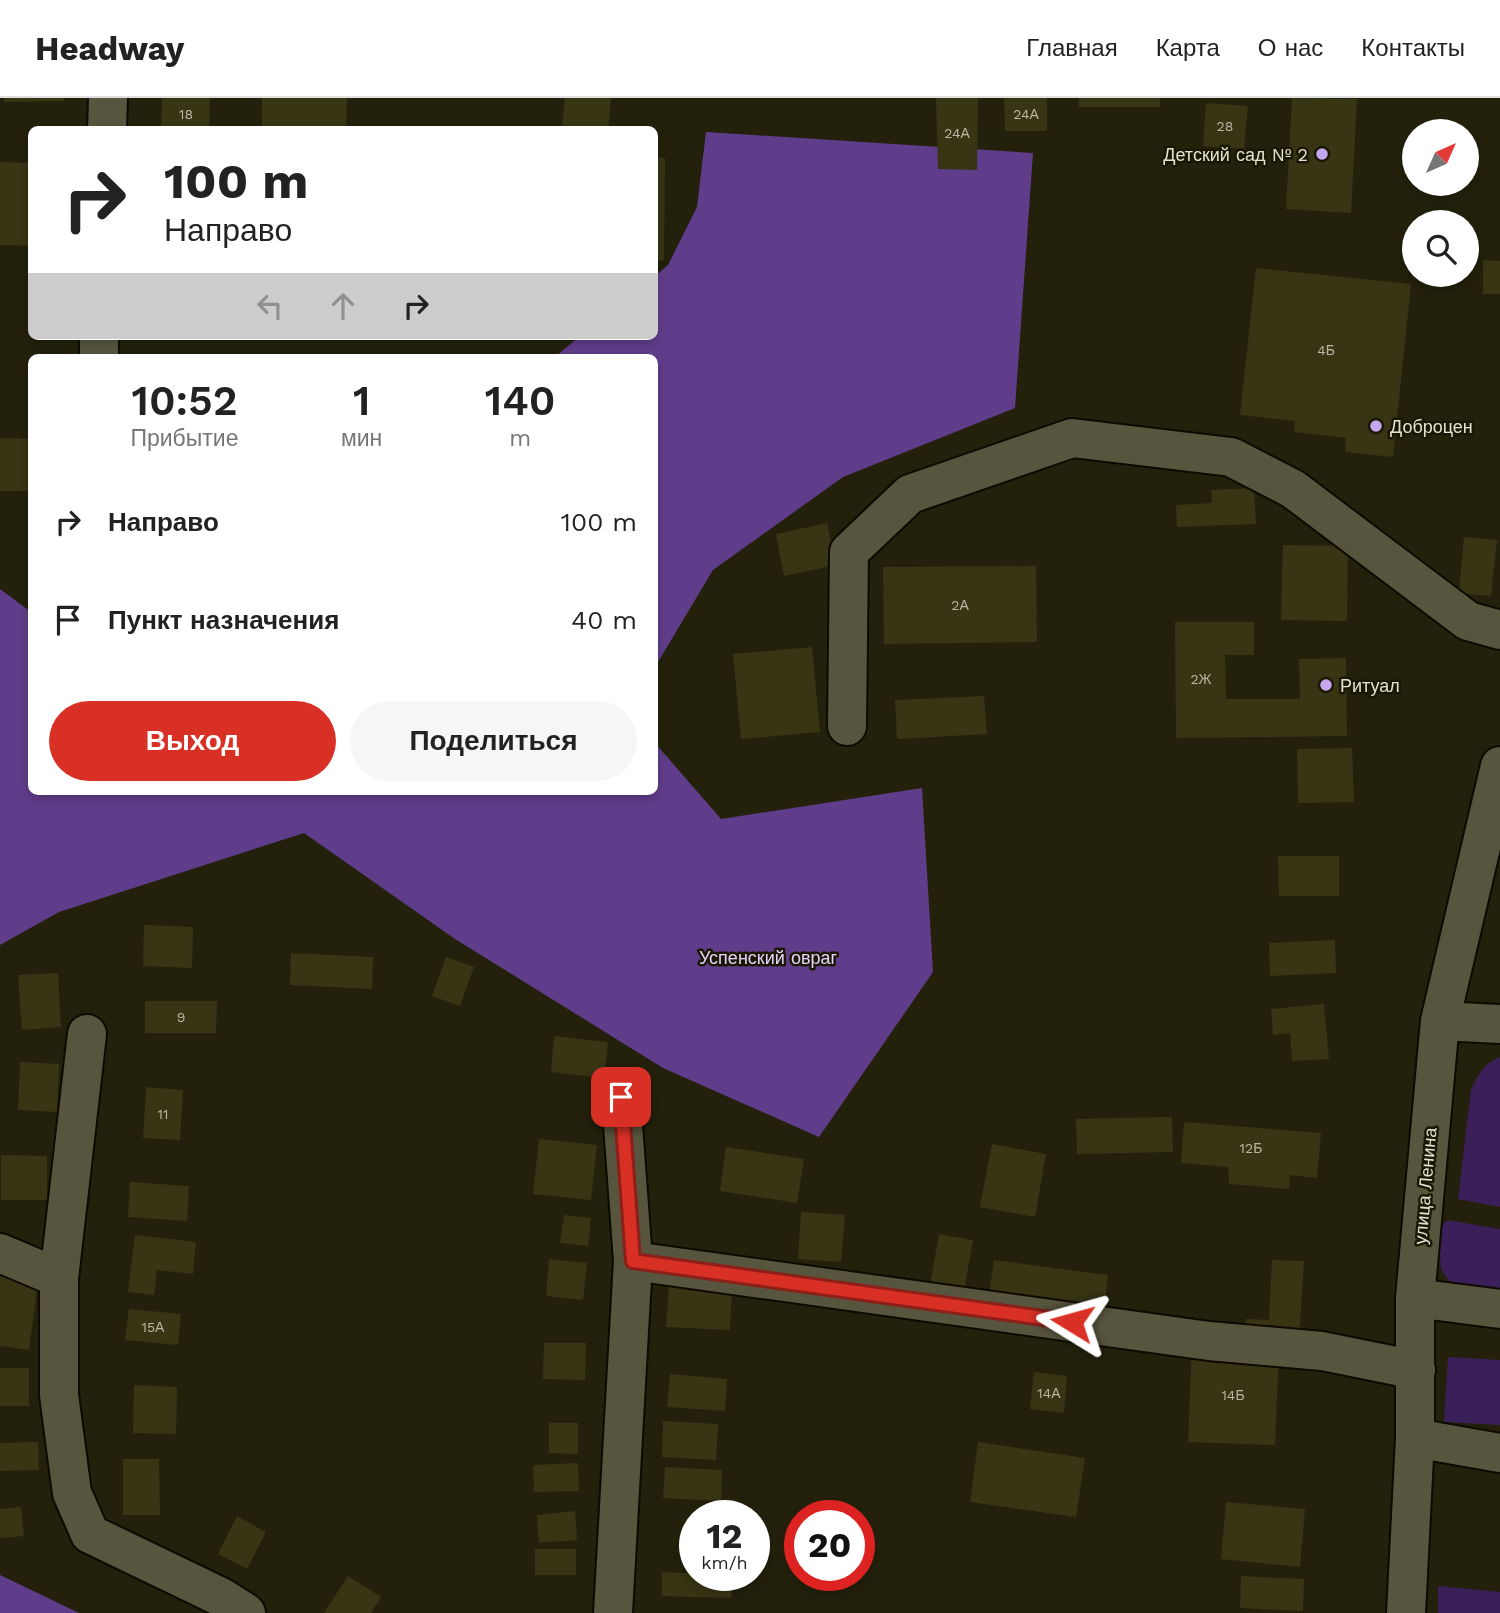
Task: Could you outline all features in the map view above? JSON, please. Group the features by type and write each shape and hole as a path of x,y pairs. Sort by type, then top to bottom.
{"street":[{"path":"107,126 108,98"},
{"path":"847,726 849,552 910,494 1072,438 1231,457 1293,489 1468,621 1500,630"},
{"name":"улица Ленина","path":"1406,1613 1415,1438 1415,1298 1440,1021 1500,766"},
{"path":"1440,1021 1500,1024"},
{"path":"87,1034 59,1278 59,1395 72,1493 90,1534 221,1597 246,1613"},
{"path":"613,1613 633,1261 621,1097"},
{"path":"0,1253 59,1278"},
{"path":"633,1261 1209,1341 1322,1351 1416,1370"},
{"path":"1415,1298 1500,1309"},
{"path":"1415,1438 1500,1453"}],"shaded area":[{"path":"1500,1057 1500,1207 1458,1199 1471,1090 1486,1066"},
{"path":"1448,1220 1500,1229 1500,1296 1456,1293 1441,1269 1438,1229"},
{"path":"1448,1357 1500,1360 1500,1425 1444,1422"},
{"path":"1438,1586 1500,1592 1500,1613 1438,1613"}],"green space":[{"path":"706,132 1033,153 1015,408 843,477 713,570 658,662 658,354 559,354 575,340 658,340 658,273 668,265 697,207"},
{"name":"Успенский овраг","path":"0,589 28,610 28,795 658,795 658,746 721,819 922,788 933,972 819,1137 663,1068 455,939 304,833 59,912 0,945"},
{"path":"0,1575 79,1613 0,1613"}],"building":[{"path":"4,98 64,98 64,101 4,102"},
{"path":"162,98 210,98 209,126 161,126"},
{"path":"262,98 347,98 346,126 262,126"},
{"path":"565,98 611,98 608,126 562,126"},
{"path":"936,98 978,98 977,170 938,169"},
{"path":"1004,98 1047,98 1047,131 1005,131"},
{"path":"1079,98 1160,98 1160,107 1079,107"},
{"name":"Детский сад № 2","path":"1292,98 1357,99 1351,213 1286,209"},
{"path":"1206,103 1248,106 1244,149 1203,146"},
{"path":"658,157 665,158 664,260 658,261"},
{"path":"0,162 28,163 28,246 0,245"},
{"path":"1483,260 1500,261 1500,294 1483,294"},
{"path":"1256,268 1402,283 1402,287 1411,287 1393,457 1345,452 1346,438 1294,432 1295,421 1240,415"},
{"path":"0,438 28,439 28,491 0,491"},
{"path":"1254,488 1256,524 1177,527 1176,505 1212,503 1211,490"},
{"path":"827,523 836,565 784,576 776,534"},
{"path":"1464,537 1497,540 1491,596 1459,593"},
{"path":"1283,545 1348,546 1347,621 1281,620"},
{"path":"1036,566 1037,642 884,644 883,567"},
{"path":"1175,622 1254,622 1254,655 1225,655 1226,699 1300,699 1299,659 1346,658 1347,736 1176,738"},
{"path":"812,647 820,732 741,739 733,654"},
{"path":"984,696 987,734 897,739 895,700"},
{"path":"1352,748 1354,802 1298,803 1297,749"},
{"path":"1278,856 1339,856 1339,896 1279,896"},
{"path":"144,925 193,927 192,968 143,966"},
{"path":"1335,940 1336,973 1270,976 1269,943"},
{"path":"291,953 373,957 372,989 290,985"},
{"path":"446,957 474,967 460,1006 432,996"},
{"path":"58,973 61,1027 22,1030 18,975"},
{"path":"145,1001 217,1001 216,1033 145,1033"},
{"path":"1324,1004 1329,1059 1292,1061 1290,1033 1273,1035 1271,1009"},
{"path":"554,1036 608,1042 604,1078 551,1072"},
{"path":"20,1062 59,1064 57,1112 18,1110"},
{"path":"146,1087 183,1090 180,1140 143,1138"},
{"path":"1172,1117 1173,1152 1077,1154 1076,1119"},
{"path":"1184,1122 1321,1133 1317,1178 1290,1175 1289,1189 1229,1184 1228,1167 1181,1163"},
{"path":"539,1139 597,1145 591,1200 533,1194"},
{"path":"992,1144 1046,1154 1035,1217 980,1207"},
{"path":"726,1147 804,1159 797,1203 720,1191"},
{"path":"1,1155 47,1156 47,1200 1,1200"},
{"path":"130,1182 189,1186 187,1221 128,1217"},
{"path":"801,1212 845,1215 841,1262 798,1259"},
{"path":"564,1215 591,1218 588,1246 560,1243"},
{"path":"939,1234 973,1240 964,1291 930,1285"},
{"path":"135,1235 196,1242 193,1274 157,1270 154,1295 128,1292"},
{"path":"549,1259 587,1263 583,1300 546,1296"},
{"path":"994,1260 1108,1275 1103,1317 988,1302"},
{"path":"1272,1260 1304,1261 1299,1344 1244,1341 1246,1319 1269,1320"},
{"path":"0,1276 38,1281 29,1350 0,1346"},
{"path":"669,1282 732,1285 730,1330 666,1327"},
{"path":"129,1309 181,1314 178,1345 125,1340"},
{"path":"544,1343 586,1343 585,1380 543,1379"},
{"path":"1192,1345 1279,1349 1275,1445 1188,1442"},
{"path":"0,1368 29,1368 29,1406 0,1406"},
{"path":"1034,1372 1067,1376 1064,1413 1030,1409"},
{"path":"670,1374 727,1379 725,1411 667,1407"},
{"path":"134,1385 177,1387 176,1434 133,1433"},
{"path":"663,1421 718,1424 716,1460 662,1457"},
{"path":"549,1423 578,1423 578,1454 549,1453"},
{"path":"38,1442 39,1470 0,1471 0,1443"},
{"path":"978,1442 1085,1458 1076,1517 970,1502"},
{"path":"123,1459 159,1459 160,1515 123,1515"},
{"path":"578,1463 579,1491 534,1492 533,1465"},
{"path":"665,1467 722,1470 721,1500 663,1498"},
{"path":"1226,1502 1305,1509 1300,1567 1221,1559"},
{"path":"21,1507 24,1536 0,1538 0,1509"},
{"path":"575,1511 577,1540 539,1543 537,1515"},
{"path":"237,1516 266,1532 247,1569 218,1554"},
{"path":"535,1549 576,1549 576,1575 535,1575"},
{"path":"662,1572 679,1573 679,1591 731,1591 731,1598 662,1596"},
{"path":"348,1576 381,1597 371,1613 324,1613"},
{"path":"1241,1576 1304,1579 1303,1611 1240,1608"}],"place":[{"name":"Детский сад № 2","path":"1322,154"},
{"name":"Доброцен","path":"1376,426"},
{"name":"Ритуал","path":"1326,685"}],"route":[{"path":"621,1097 633,1261 1072,1322"}]}
